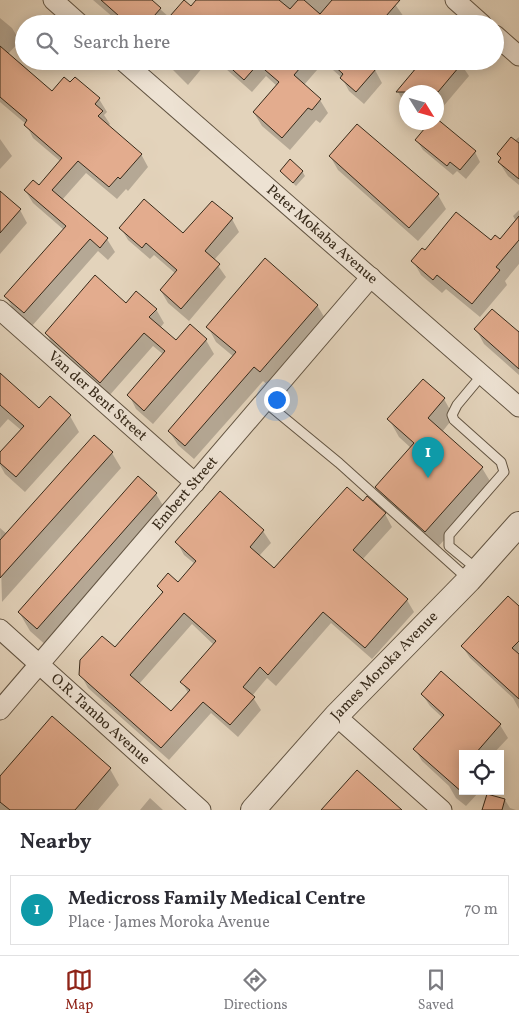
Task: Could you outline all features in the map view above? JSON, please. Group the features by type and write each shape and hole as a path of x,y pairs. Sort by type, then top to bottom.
{"street":[{"path":"53,0 70,15"},
{"path":"455,0 472,15"},
{"path":"504,43 519,56"},
{"name":"Peter Mokaba Avenue","path":"133,70 519,407"},
{"name":"Embert Street","path":"0,710 371,278"},
{"name":"Van der Bent Street","path":"0,310 195,483"},
{"name":"James Moroka Avenue","path":"252,810 336,716 473,575 519,524"},
{"name":"O.R. Tambo Avenue","path":"0,629 201,810"},
{"path":"336,716 442,810"}],"lane":[{"path":"473,575 449,546 450,535 504,472 501,462 454,420 452,415 457,405 482,375"},
{"path":"265,402 473,575"}],"building":[{"path":"101,0 152,0 161,8 155,15 118,15"},
{"path":"184,0 191,6 196,0 279,0 290,9 298,0 304,0 320,14 332,0 400,0 387,15 171,15"},
{"path":"0,46 15,59 15,70 28,70 52,91 64,77 70,82 75,77 100,98 95,104 103,111 98,116 142,154 120,179 118,177 109,187 78,161 52,190 108,238 100,248 90,239 24,313 4,296 66,226 24,190 33,180 39,185 62,158 24,125 27,120 0,97"},
{"path":"233,70 253,70 244,80"},
{"path":"265,70 298,70 294,75 321,99 312,110 308,108 282,138 253,112 279,82"},
{"path":"339,70 375,70 356,92 340,78 343,74"},
{"path":"414,70 456,70 444,85 402,85"},
{"path":"357,124 439,194 409,228 329,156"},
{"path":"444,125 476,151 460,170 450,162 447,166 415,140 423,130 444,130"},
{"path":"511,137 519,143 519,179 498,162 501,158 497,154"},
{"path":"290,159 303,171 293,183 280,171"},
{"path":"0,191 21,209 0,233"},
{"path":"144,199 183,233 212,201 233,218 205,251 220,264 181,309 160,290 177,270 146,243 142,248 119,228"},
{"path":"456,212 491,240 495,235 500,239 519,216 519,240 496,267 500,270 472,304 437,275 433,280 411,261 422,248 425,250"},
{"path":"265,258 318,305 260,372 254,367 185,446 168,431 236,352 206,327"},
{"path":"95,275 126,303 136,291 157,309 149,317 176,340 190,324 207,339 144,411 127,395 165,351 144,333 100,383 45,333"},
{"path":"492,309 519,332 519,369 474,329"},
{"path":"0,373 39,408 50,396 71,415 16,477 0,463 0,452 24,426 0,405"},
{"path":"423,379 445,398 428,418 483,467 425,532 375,487 414,443 387,419"},
{"path":"94,435 113,452 0,578 0,540"},
{"path":"138,476 157,493 37,629 18,612"},
{"path":"347,487 363,501 367,496 386,513 353,550 408,599 365,648 323,612 268,675 260,667 243,687 255,697 230,725 203,702 161,748 79,675 80,660 102,636 115,647 163,592 157,586 168,573 178,582 196,561 175,542 220,491 264,530 250,547 274,568","holes":["184,613 216,641 180,682 190,690 171,711 130,675"]},
{"path":"508,596 519,606 519,641 512,648 519,654 519,699 461,646"},
{"path":"441,671 501,724 478,750 459,750 459,789 413,749 444,715 421,694"},
{"path":"52,716 111,768 75,810 10,810 0,802 0,776"},
{"path":"357,770 402,810 321,810"},
{"path":"487,795 505,799 502,810 482,810"}],"place":[{"name":"Medicross Family Medical Centre","path":"428,478"}]}
